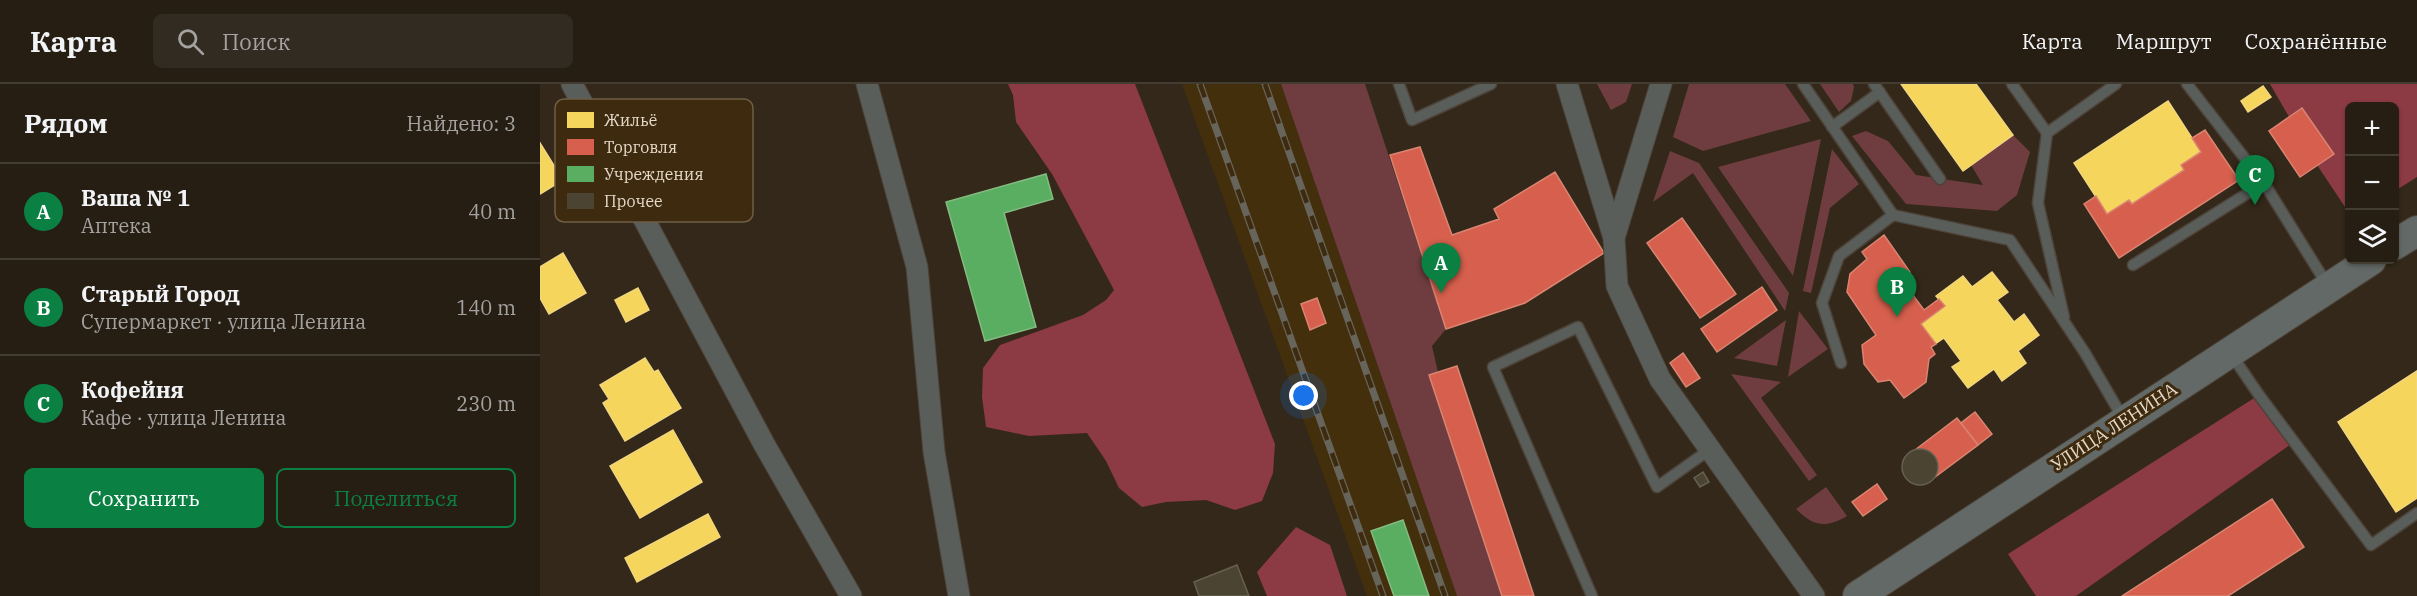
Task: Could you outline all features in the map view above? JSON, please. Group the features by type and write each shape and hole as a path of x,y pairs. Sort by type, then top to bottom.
{"main road":[{"path":"2399,242 2417,231"},
{"name":"УЛИЦА ЛЕНИНА","path":"1858,596 2364,264"}],"street":[{"path":"572,84 580,99"},
{"path":"867,84 917,267 934,452 958,596"},
{"path":"1567,84 1614,238 1617,286 1660,379 1814,596"},
{"path":"1614,238 1661,84"},
{"path":"646,222 764,444 851,596"}],"lane":[{"path":"1399,84 1412,120 1491,84"},
{"path":"1803,84 1893,215 2010,240 2066,323 2125,421"},
{"path":"2012,84 2047,133 2038,202 2066,323"},
{"path":"2047,133 2116,84"},
{"path":"2187,84 2264,183 2328,286"},
{"path":"1832,127 1877,88 1940,179"},
{"path":"2133,265 2264,183"},
{"path":"1841,363 1822,303 1835,265 1839,256 1893,215"},
{"path":"1592,596 1493,367 1578,327 1657,487 1709,450"},
{"path":"2229,351 2371,545 2417,513"}],"shaded area":[{"path":"1008,84 1135,84 1275,444 1273,473 1262,501 1235,510 1206,500 1166,502 1142,507 1119,488 1106,461 1087,433 1029,436 986,427 982,397 983,368 1000,345 1083,315 1106,300 1114,290 1052,174 1016,122 1013,95"},
{"path":"1182,84 1281,84 1457,596 1367,596"},
{"path":"1281,84 1365,84 1446,329 1432,346 1438,372 1429,375 1502,596 1457,596"},
{"path":"1597,84 1632,84 1626,102 1611,110"},
{"path":"1689,84 1785,84 1811,121 1703,151 1673,137"},
{"path":"1820,84 1853,84 1851,101 1839,112"},
{"path":"2270,84 2417,84 2417,177 2399,188 2399,102 2345,102 2345,207 2317,165 2333,154 2303,109 2289,117"},
{"path":"1866,131 1888,141 1916,175 1983,185 1971,165 2013,135 2030,152 2017,195 1997,211 1906,204 1852,136"},
{"path":"1821,139 1793,276 1718,167"},
{"path":"1832,149 1859,184 1830,208 1811,293 1803,291"},
{"path":"1670,151 1699,163 1789,293 1785,311 1693,173 1653,202"},
{"path":"1799,311 1828,349 1788,377"},
{"path":"1786,320 1777,366 1734,358"},
{"path":"1731,374 1781,382 1761,398 1817,475 1809,481"},
{"path":"2259,395 2294,442 2076,596 2036,596 2008,554"},
{"path":"1826,487 1847,516 1832,523 1820,524 1808,519 1796,509"},
{"path":"1296,527 1330,545 1347,596 1267,596 1257,572"}],"building: Жильё":[{"path":"1901,84 1976,84 2013,135 1963,171"},
{"path":"2263,86 2271,97 2248,112 2241,101"},
{"path":"2168,101 2201,152 2181,165 2184,170 2132,204 2129,200 2107,214 2074,163"},
{"path":"540,143 555,167 555,185 540,194"},
{"path":"563,253 586,293 549,314 540,298 540,267"},
{"path":"1992,272 2008,292 1997,300 2014,322 2024,314 2039,335 2018,351 2026,363 2002,381 1994,369 1968,388 1952,367 1961,361 1944,338 1935,344 1921,324 1945,306 1936,296 1963,276 1972,287"},
{"path":"638,288 649,310 626,322 615,300"},
{"path":"645,358 654,372 658,370 681,408 625,441 603,403 609,399 600,385"},
{"path":"2417,371 2417,498 2396,512 2338,422"},
{"path":"673,430 702,482 640,518 610,466"},
{"path":"708,514 720,537 637,582 625,558"}],"building: Торговля":[{"path":"2302,108 2334,154 2300,177 2269,131"},
{"path":"2205,130 2239,180 2119,258 2084,204 2096,196 2107,214 2129,200 2132,204 2184,170 2181,165 2201,152 2192,138"},
{"path":"1420,147 1452,235 1499,219 1494,209 1555,172 1604,253 1525,303 1446,329 1390,155"},
{"path":"1682,218 1736,294 1700,318 1647,243"},
{"path":"1884,235 1910,272 1901,279 1924,310 1939,299 1945,306 1921,324 1936,344 1931,347 1935,354 1929,359 1926,382 1904,398 1890,380 1878,382 1864,364 1862,345 1876,335 1847,292 1850,274 1867,259 1862,252"},
{"path":"1762,287 1777,310 1717,352 1701,329"},
{"path":"1317,298 1326,323 1310,330 1301,304"},
{"path":"1683,353 1700,378 1686,387 1670,363"},
{"path":"1457,366 1534,596 1502,596 1429,375"},
{"path":"1975,412 1992,434 1978,445 1961,423"},
{"path":"1957,418 1978,445 1935,477 1938,467 1934,456 1925,450 1915,450"},
{"path":"1877,484 1887,499 1863,516 1852,502"},
{"path":"2272,499 2304,547 2228,596 2122,596"}],"building: Учреждения":[{"path":"1046,174 1053,199 1004,213 1036,327 985,341 946,202"},
{"path":"1403,520 1429,596 1394,596 1371,531"}],"building: Прочее":[{"path":"1920,449 1933,454 1938,467 1933,480 1920,485 1907,480 1902,467 1907,454"},
{"path":"1703,472 1709,482 1700,487 1694,478"},
{"path":"1237,565 1249,596 1199,596 1194,582"}],"railway":[{"path":"1200,84 1383,596"},
{"path":"1265,84 1445,596"}],"place":[{"name":"Кофейня","path":"2255,205"},
{"name":"Ваша № 1","path":"1441,293"},
{"name":"Старый Город","path":"1897,317"}]}
